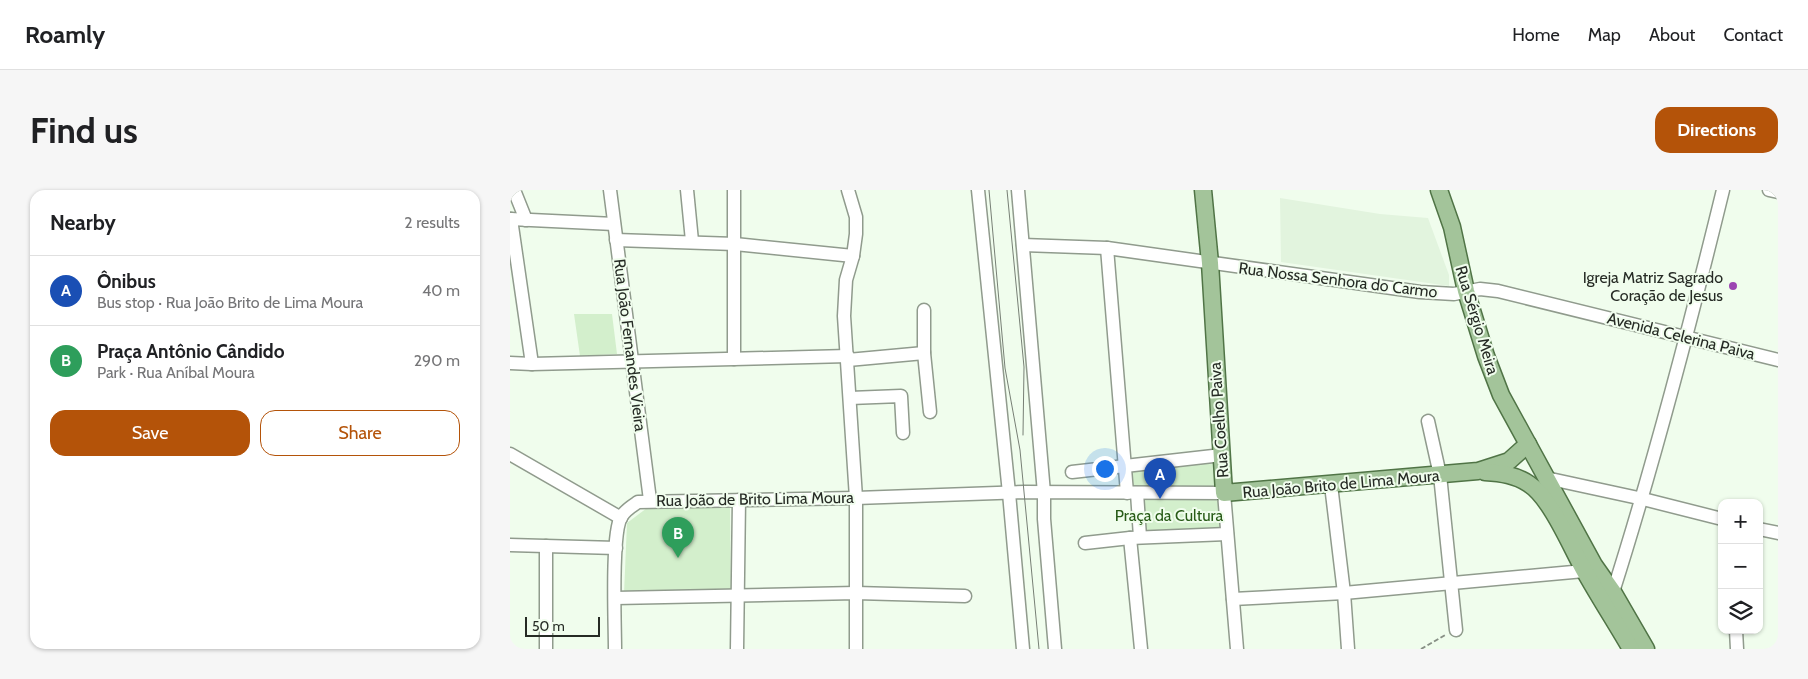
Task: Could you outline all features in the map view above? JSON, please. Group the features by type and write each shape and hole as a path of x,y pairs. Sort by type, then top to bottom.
{"main road":[{"name":"Rua Coelho Paiva","path":"1203,190 1210,263 1224,494"},
{"name":"Rua Sérgio Meira","path":"1439,190 1452,228 1466,291 1486,356 1501,395 1594,565 1613,592 1646,649"},
{"path":"1478,471 1509,461 1528,444"},
{"path":"1478,471 1510,475 1530,484 1539,493 1554,515 1631,649"},
{"name":"Rua João Brito de Lima Moura","path":"1224,494 1478,471"}],"street":[{"path":"514,190 526,220"},
{"name":"Rua João Fernandes Vieira","path":"610,190 650,500"},
{"path":"687,190 692,241"},
{"path":"734,190 734,359"},
{"path":"848,190 856,217 853,256 849,268 845,296 856,498 856,649"},
{"path":"978,190 1023,649"},
{"path":"1018,190 1044,493 1044,519 1054,649"},
{"path":"1613,592 1642,499 1723,190"},
{"path":"1770,190 1778,192"},
{"path":"532,364 510,219 614,224"},
{"path":"616,240 692,241 853,256"},
{"name":"Rua Nossa Senhora do Carmo","path":"1023,245 1107,248 1420,292 1454,294 1466,291"},
{"path":"1107,248 1125,465 1132,493 1141,649"},
{"name":"Avenida Celerina Paiva","path":"1466,291 1480,289 1498,291 1778,360"},
{"path":"924,310 924,353 930,412"},
{"path":"510,363 848,358 924,353"},
{"path":"850,398 902,396 903,433"},
{"path":"1428,422 1440,475 1456,630"},
{"path":"510,454 620,518 616,548 615,649"},
{"path":"1072,472 1222,455"},
{"path":"1546,478 1718,518"},
{"path":"1331,485 1344,593 1348,649"},
{"name":"Rua João de Brito Lima Moura","path":"620,518 628,508 638,502 650,500 856,498 1024,492"},
{"name":"Rua João Brito de Lima Moura","path":"1024,492 1224,494"},
{"name":"Rua Coelho Paiva","path":"1224,494 1237,649"},
{"path":"737,649 739,500"},
{"path":"1763,530 1778,534"},
{"path":"1085,543 1135,538 1227,534"},
{"path":"510,545 616,548"},
{"path":"546,546 546,649"},
{"path":"1233,599 1344,593 1584,570"},
{"path":"615,598 856,593 965,596"},
{"path":"1736,634 1736,649"}],"path":[{"path":"1420,649 1456,630"}],"shaded area":[{"path":"1280,198 1380,214 1428,218 1449,275 1449,286 1281,262"}],"green space":[{"path":"574,314 612,314 617,354 580,356"},
{"name":"Praça da Cultura","path":"1219,459 1219,488 1131,490 1130,467"},
{"name":"Praça da Cultura","path":"1220,498 1223,528 1137,533 1135,499"},
{"path":"651,505 730,506 731,593 624,594 627,523"}],"tram line":[{"path":"989,190 1005,368 1020,450 1039,649"},
{"path":"1007,190 1024,367 1023,435"}],"place":[{"name":"Igreja Matriz Sagrado Coração de Jesus","path":"1733,286"},
{"name":"Ônibus","path":"1160,499"},
{"name":"Praça Antônio Cândido","path":"678,558"}]}
